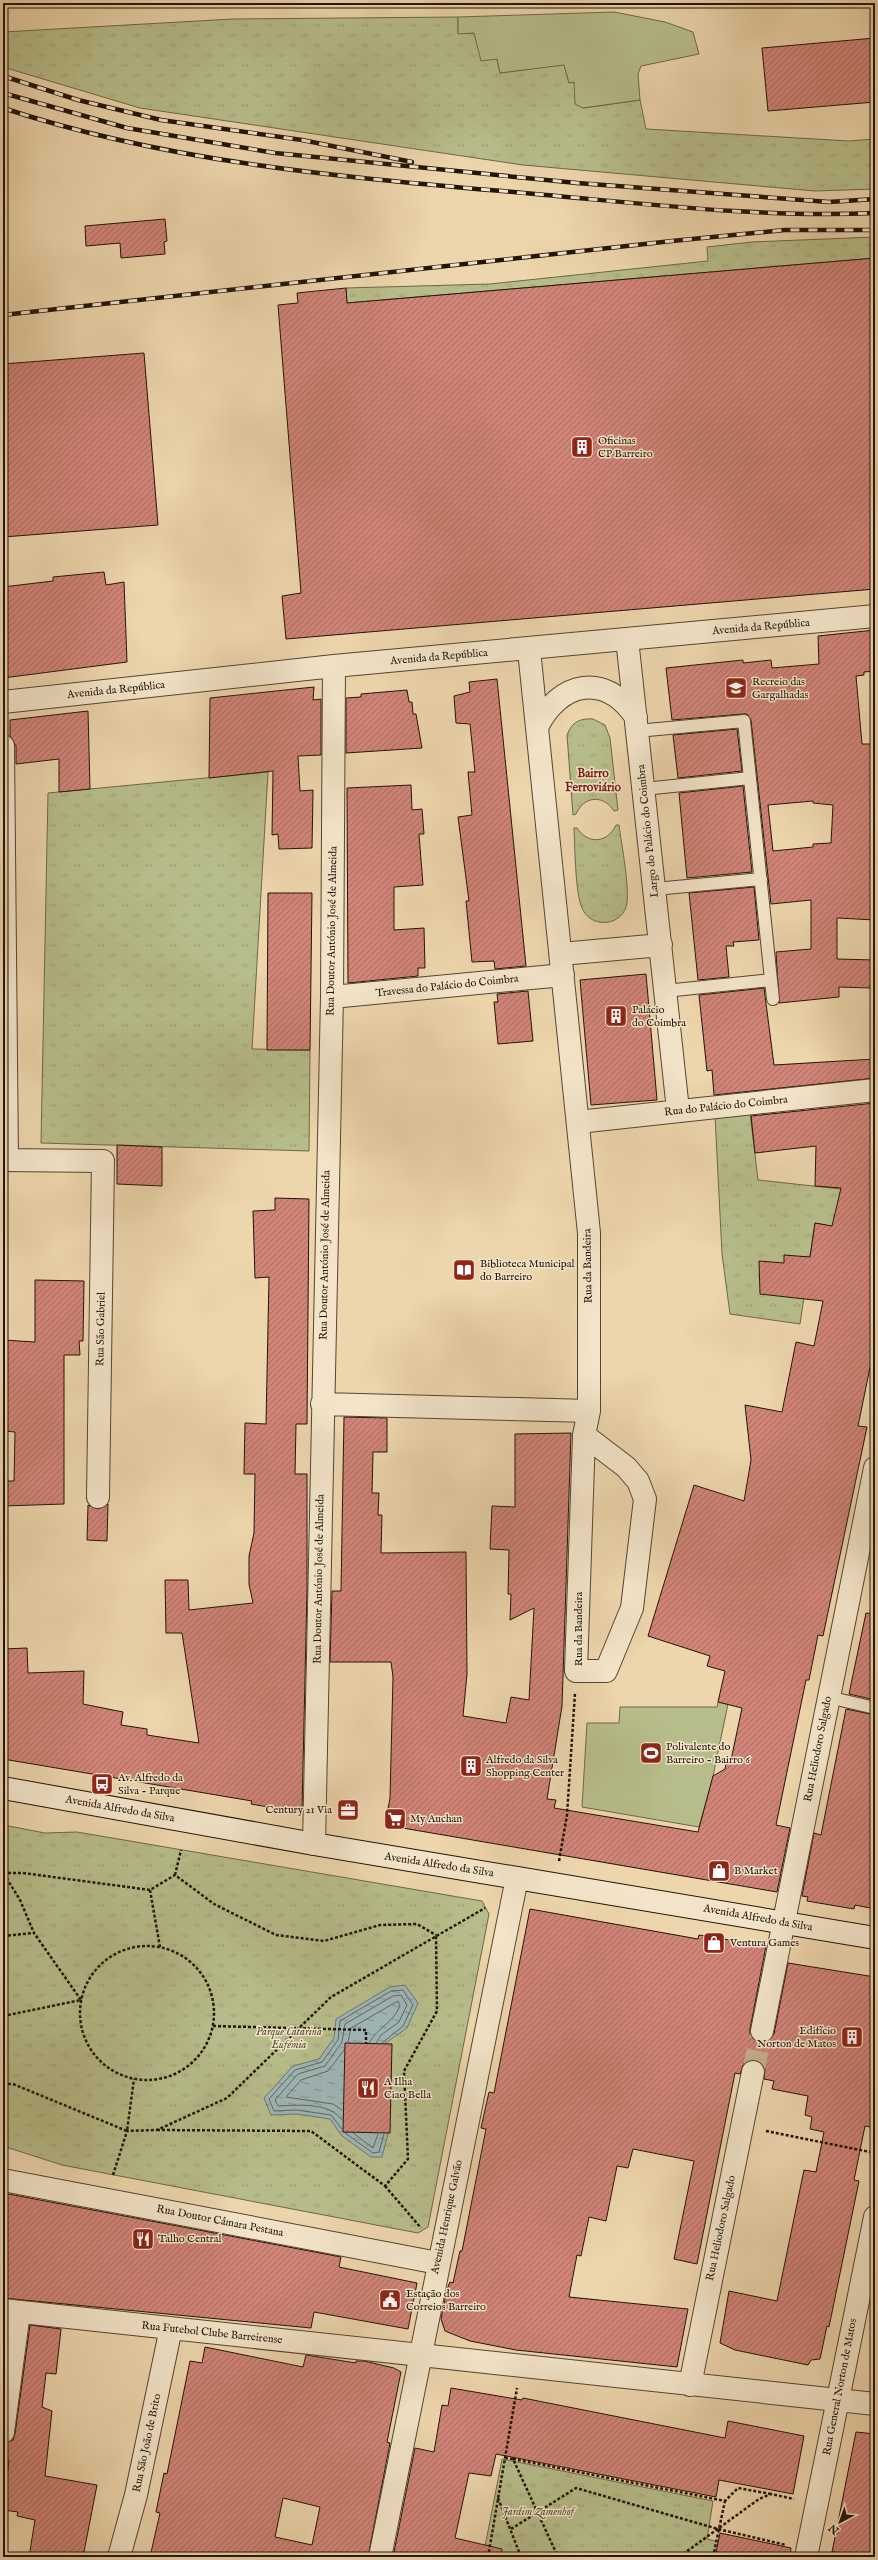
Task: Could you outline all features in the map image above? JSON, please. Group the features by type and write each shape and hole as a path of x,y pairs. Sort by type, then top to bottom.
{"street":[{"name":"Avenida da República","path":"3,702 334,666 530,650 627,639 875,616"},
{"name":"Largo do Palácio do Coimbra","path":"627,639 678,1110"},
{"path":"530,650 578,1122"},
{"name":"Rua Doutor António José de Almeida","path":"314,1844 322,1404 332,997 334,666"},
{"path":"538,727 544,713 554,702 568,692 584,687 599,688 614,694 626,703 637,724"},
{"path":"3,746 5,1160"},
{"path":"562,965 660,945"},
{"name":"Travessa do Palácio do Coimbra","path":"332,997 562,965"},
{"name":"Rua do Palácio do Coimbra","path":"578,1122 678,1110 875,1090"},
{"name":"Rua da Bandeira","path":"578,1122 589,1240 589,1411 584,1434 576,1671 606,1671 632,1608 645,1499 638,1481 626,1467 584,1434"},
{"name":"Rua São Gabriel","path":"5,1160 103,1161 98,1497"},
{"path":"322,1404 589,1411"},
{"name":"Rua Heliodoro Salgado","path":"762,2031 828,1696 875,1468"},
{"name":"Avenida Alfredo da Silva","path":"3,1788 314,1844 555,1883 875,1938"},
{"name":"Avenida Henrique Galvão","path":"380,2557 438,2263 517,1878"},
{"name":"Rua Heliodoro Salgado","path":"690,2385 753,2072"},
{"name":"Rua Doutor Câmara Pestana","path":"3,2180 438,2263"},
{"name":"Rua General Norton de Matos","path":"807,2554 875,2216"},
{"path":"3,2432 11,2311"},
{"name":"Rua Futebol Clube Barreirense","path":"11,2311 875,2404"},
{"name":"Rua São João de Brito","path":"119,2557 136,2495 171,2328"}],"lane":[{"path":"637,724 744,720 773,999"},
{"path":"644,789 750,778"},
{"path":"654,889 761,879"},
{"path":"665,990 771,980"},
{"path":"828,1696 875,1708"}],"path":[{"path":"555,1883 567,1815 576,1671"},
{"path":"3,1873 23,1873 150,1890 175,1875 181,1850"},
{"path":"3,1873 20,1900 34,1933 81,2000"},
{"path":"175,1875 214,1904 276,1935 324,1940 380,1925 417,1924 436,1935"},
{"path":"150,1890 160,1947"},
{"path":"157,2130 227,2098 331,1997 436,1935 486,1908"},
{"path":"3,1936 34,1933"},
{"path":"385,2186 408,2159 404,2071 436,2010 436,1935"},
{"path":"139,1946 160,1947 180,1954 196,1967 208,1985 214,2005 213,2026 206,2046 193,2062 176,2074 155,2079 134,2079 115,2072 98,2059 86,2041 80,2021 81,2000 88,1980 101,1964 119,1952 139,1946"},
{"path":"3,2016 81,2000"},
{"path":"213,2026 300,2027 366,2030 366,2043"},
{"path":"113,2175 127,2131 134,2079"},
{"path":"3,2084 13,2084 127,2131 311,2131 385,2186 423,2230"},
{"path":"742,2127 875,2153"},
{"path":"488,2557 521,2366"},
{"path":"505,2458 725,2501"},
{"path":"513,2459 558,2557"},
{"path":"512,2529 576,2488 807,2554"},
{"path":"713,2557 725,2501 738,2488 817,2504"},
{"path":"679,2557 747,2507 771,2494"},
{"path":"498,2497 512,2529 521,2557"}],"green space":[{"path":"614,12 665,22 693,32 699,54 641,66 638,74 640,100 583,108 575,104 574,82 569,83 564,65 500,73 497,59 481,61 474,33 458,34 458,17"},
{"path":"458,17 458,33 474,33 497,59 500,73 564,64 569,83 574,82 583,108 640,100 646,129 849,141 875,139 875,189 815,191 523,165 140,108 3,67 3,32 233,19"},
{"path":"875,237 875,258 347,303 346,288 490,284 708,261 707,247 752,242"},
{"path":"593,719 605,725 610,738 618,810 614,811 605,802 594,799 584,804 579,808 576,814 573,815 567,735 571,727 580,720"},
{"path":"268,772 252,1049 310,1050 309,1151 41,1143 48,793"},
{"path":"616,825 619,825 625,867 627,890 626,907 618,918 612,921 599,922 587,916 580,903 576,871 574,828 577,828 587,837 598,840 608,835"},
{"path":"750,1113 758,1180 841,1189 875,1235 815,1223 800,1324 730,1314 722,1254 715,1116"},
{"name":"Polivalente do Barreiro - Bairro 6","path":"718,1702 728,1704 712,1781 699,1827 582,1807 587,1723 619,1723 620,1707 717,1707"},
{"name":"Parque Catarina Eufémia","path":"3,1825 45,1833 77,1832 482,1901 489,1914 428,2227 418,2233 62,2165 3,2146"},
{"name":"Jardim Zamenhof","path":"502,2459 713,2501 707,2539 719,2542 715,2557 483,2557"}],"water":[{"path":"405,1985 418,2003 407,2028 387,2042 377,2057 389,2130 382,2157 371,2157 342,2136 330,2119 297,2114 271,2115 264,2098 293,2066 319,2059 334,2038 336,2019 390,1987"}],"building":[{"path":"875,38 875,102 768,111 762,48"},
{"path":"165,219 167,241 164,242 165,254 121,258 120,243 86,246 85,226"},
{"name":"Oficinas CP Barreiro","path":"875,258 875,589 286,639 282,596 301,593 278,305 298,303 297,293 346,288 347,303"},
{"path":"144,353 158,525 3,537 3,364"},
{"path":"104,572 106,585 124,582 127,662 3,678 3,587 53,581 53,577"},
{"path":"875,630 875,671 864,672 864,675 856,676 862,744 875,744 875,920 837,918 837,959 875,960 875,979 871,979 870,988 839,987 839,997 779,1003 776,952 811,949 811,900 771,904 751,720 747,714 743,714 672,720 666,668 743,660 743,663 771,660 772,668 819,664 818,636","holes":["813,801 813,803 833,805 831,843 813,844 813,847 773,851 768,805"]},
{"path":"497,679 526,966 495,969 494,961 472,962 466,901 469,901 458,817 472,815 468,772 475,772 470,724 456,723 454,696 470,692 469,682"},
{"path":"314,687 313,700 321,699 321,755 298,756 300,791 313,790 312,848 279,849 278,834 272,835 273,771 209,778 210,698"},
{"path":"407,690 409,702 412,702 413,714 416,714 422,748 346,753 346,698 361,697 361,694"},
{"path":"88,711 90,789 59,792 59,759 16,764 16,746 10,736 10,720"},
{"path":"737,729 742,771 678,778 673,735"},
{"path":"411,785 412,810 422,809 424,834 419,834 423,885 394,887 394,930 424,928 425,968 418,968 418,976 348,983 347,788"},
{"path":"743,786 752,872 687,878 679,793"},
{"path":"754,887 759,940 733,942 734,946 726,946 729,977 698,980 689,893"},
{"path":"268,893 312,893 310,1050 267,1050"},
{"name":"Palácio do Coimbra","path":"646,974 657,1100 591,1105 580,980"},
{"path":"764,988 774,1065 875,1059 875,1078 714,1095 712,1070 707,1071 699,995"},
{"path":"528,991 533,1041 498,1044 494,1002 498,1002 497,994"},
{"path":"875,1103 875,1343 858,1426 867,1427 823,1636 818,1635 809,1680 806,1680 776,1825 790,1828 777,1892 385,1825 390,1798 393,1677 391,1662 330,1662 332,1591 341,1591 344,1417 387,1418 387,1452 373,1452 372,1493 379,1493 378,1515 382,1515 381,1553 466,1552 467,1674 463,1716 506,1723 511,1697 529,1700 534,1608 510,1620 511,1594 508,1594 509,1550 490,1549 492,1506 515,1507 515,1434 571,1433 562,1706 547,1799 556,1800 554,1808 698,1832 713,1776 725,1769 727,1759 731,1760 742,1708 718,1702 725,1671 707,1666 710,1656 648,1636 694,1485 744,1501 751,1460 745,1405 782,1412 796,1342 814,1346 823,1301 760,1294 759,1261 784,1263 784,1255 810,1257 815,1223 832,1226 841,1188 815,1186 816,1146 755,1153 751,1116"},
{"path":"117,1145 162,1147 162,1186 117,1184"},
{"path":"275,1198 309,1199 307,1424 296,1424 295,1474 307,1474 307,1590 302,1810 297,1809 296,1812 251,1804 252,1801 3,1759 3,1649 27,1648 28,1673 84,1671 83,1704 123,1712 121,1725 147,1729 147,1735 199,1743 182,1633 166,1633 165,1580 188,1580 189,1610 253,1603 249,1584 249,1556 254,1533 255,1474 244,1474 245,1423 266,1424 269,1277 255,1278 253,1211 275,1210"},
{"path":"35,1280 84,1281 83,1341 79,1341 80,1355 64,1355 64,1504 3,1506 3,1481 14,1481 15,1432 3,1431 3,1340 35,1342"},
{"path":"108,1504 107,1541 87,1540 88,1505 98,1509"},
{"path":"866,1613 875,1614 875,1700 849,1694"},
{"path":"846,1709 875,1715 875,1909 855,1905 854,1909 807,1901 808,1897 802,1896 814,1833 821,1835"},
{"path":"530,1909 698,1939 699,1935 766,1946 750,2029 750,2035 759,2043 766,2043 774,2034 788,1963 875,1977 875,2128 865,2126 854,2180 859,2181 829,2327 827,2326 820,2359 811,2360 808,2365 735,2350 720,2343 729,2291 777,2301 804,2170 816,2172 824,2132 810,2129 812,2117 805,2115 808,2096 772,2089 774,2081 764,2079 765,2068 755,2060 744,2063 740,2074 735,2073 697,2264 674,2259 694,2161 633,2149 628,2168 617,2166 606,2221 589,2217 581,2256 577,2255 569,2297 688,2309 677,2367 516,2350 470,2341 445,2331 441,2319 447,2289 450,2282 453,2283 460,2251 462,2251 486,2129 481,2128 489,2092 494,2093"},
{"name":"A Ilha Ciao Bella","path":"345,2043 392,2044 390,2133 343,2132"},
{"path":"3,2193 341,2257 339,2267 417,2283 408,2329 314,2312 311,2328 3,2298"},
{"path":"30,2325 61,2329 56,2374 46,2373 42,2407 52,2411 45,2476 97,2485 83,2557 29,2557 35,2520 17,2516 18,2512 3,2510 9,2460 3,2460 3,2444 13,2440 15,2434"},
{"path":"205,2347 303,2367 306,2355 356,2363 356,2361 364,2361 394,2368 401,2372 387,2442 390,2443 368,2557 150,2557 160,2513 156,2512 164,2473 167,2474 190,2361 202,2363","holes":["283,2498 320,2507 312,2545 275,2537"]},
{"path":"451,2388 522,2400 523,2398 725,2438 728,2421 804,2436 793,2494 719,2480 716,2497 496,2454 491,2476 469,2473 455,2538 502,2549 501,2557 393,2557 415,2448 434,2452 442,2405 448,2406"},
{"path":"856,2432 875,2434 875,2557 836,2557 836,2552 832,2552"},
{"path":"720,2533 791,2548 790,2557 715,2557"}],"tunnel":[{"path":"753,2072 762,2031"}],"railway":[{"path":"3,76 78,100 161,120 302,140 412,162"},
{"path":"3,93 127,128 275,153 577,183 829,202 875,199"},
{"path":"3,108 68,127 134,143 200,156 333,175 662,206 790,214 875,213"},
{"path":"3,315 672,241 785,230 875,230"}],"place":[{"name":"Oficinas CP Barreiro","path":"582,447"},
{"name":"Recreio das Gargalhadas","path":"736,688"},
{"name":"Palácio do Coimbra","path":"616,1016"},
{"name":"Biblioteca Municipal do Barreiro","path":"464,1270"},
{"name":"Polivalente do Barreiro - Bairro 6","path":"651,1753"},
{"name":"Alfredo da Silva Shopping Center","path":"471,1766"},
{"name":"Av. Alfredo da Silva - Parque","path":"102,1784"},
{"name":"Century 21 Via","path":"348,1810"},
{"name":"My Auchan","path":"395,1819"},
{"name":"B Market","path":"719,1871"},
{"name":"Ventura Games","path":"714,1943"},
{"name":"Edifício Norton de Matos","path":"852,2037"},
{"name":"A Ilha Ciao Bella","path":"368,2088"},
{"name":"Talho Central","path":"143,2239"},
{"name":"Estação dos Correios Barreiro","path":"390,2300"}],"district":[{"name":"Bairro Ferroviário","path":"593,780"}]}
